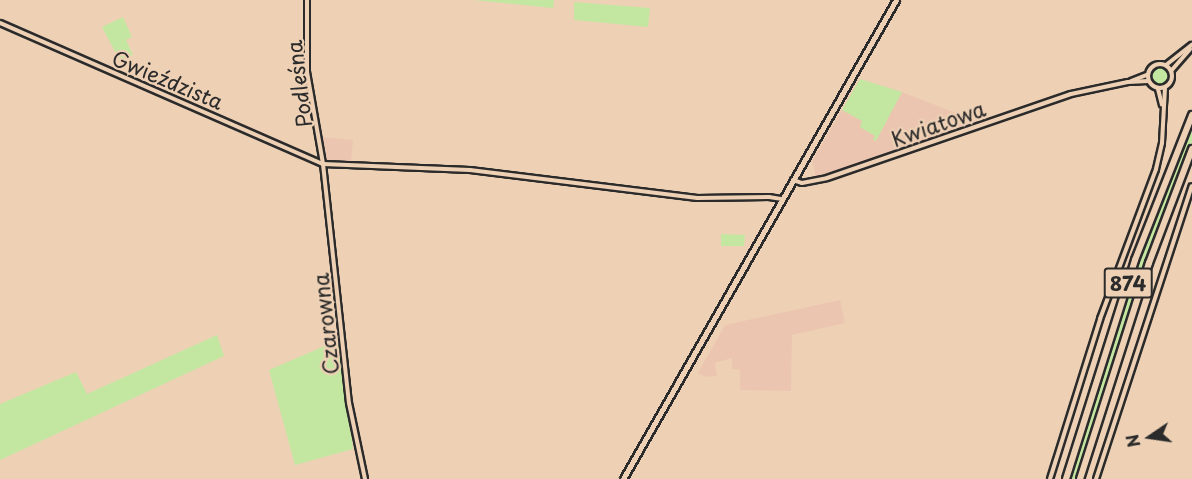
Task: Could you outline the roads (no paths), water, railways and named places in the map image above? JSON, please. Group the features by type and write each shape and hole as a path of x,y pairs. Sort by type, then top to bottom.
{"main road":[{"name":"874","path":"1066,479 1135,260 1192,115"},
{"name":"874","path":"1080,479 1145,272 1192,149"}],"street":[{"name":"Podleśna","path":"307,0 307,72 323,164"},
{"path":"622,479 896,0"},
{"name":"Gwieździsta","path":"0,23 323,164"},
{"path":"1128,82 1147,75 1155,65 1166,65 1192,45"},
{"path":"1171,71 1192,45"},
{"path":"1157,89 1165,88 1172,81 1171,71 1166,65"},
{"path":"1147,75 1148,81 1157,89 1163,108"},
{"path":"1128,82 1148,81"},
{"name":"Kwiatowa","path":"793,179 802,183 827,178 1039,104 1128,82"},
{"path":"1050,479 1096,330 1156,169 1162,143 1165,88"},
{"path":"323,164 470,170 697,198 769,196 781,199"},
{"name":"Czarowna","path":"323,164 349,403 365,479"},
{"path":"1096,479 1192,186"}]}
